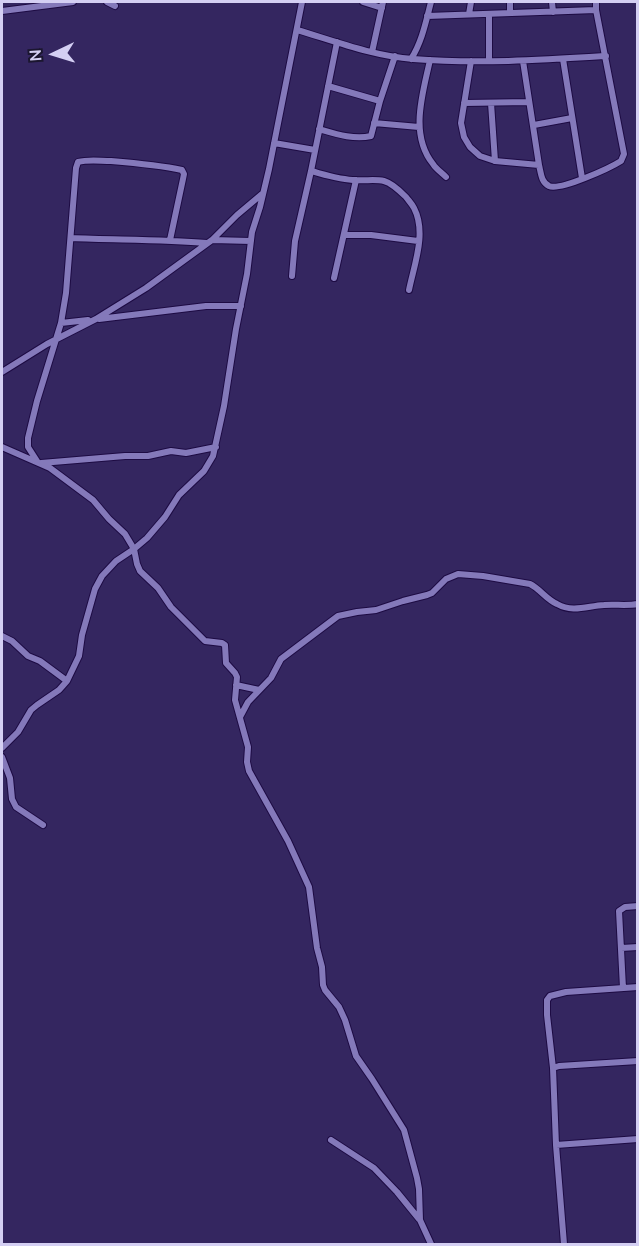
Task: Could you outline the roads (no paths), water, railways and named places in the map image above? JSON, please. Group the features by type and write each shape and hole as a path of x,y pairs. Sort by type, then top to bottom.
{"street":[{"path":"2,11 73,2"},
{"path":"107,2 115,6"},
{"path":"2,748 18,732 31,710 59,690 67,681 79,656 82,635 95,589 102,576 122,556 147,538 186,488 204,471 213,456 247,274 250,242 263,194 302,2"},
{"path":"363,2 383,4 372,52"},
{"path":"411,59 417,49 431,2"},
{"path":"469,14 471,2"},
{"path":"510,2 510,13"},
{"path":"552,2 553,12"},
{"path":"523,61 539,165 543,181 547,185 552,187 569,184 624,158 596,2"},
{"path":"428,16 596,10"},
{"path":"489,14 489,61"},
{"path":"297,30 372,52 411,59 523,61 606,56"},
{"path":"292,276 295,241 337,42"},
{"path":"319,129 346,136 371,136 395,56"},
{"path":"562,58 582,178"},
{"path":"430,60 418,127 428,156 446,177"},
{"path":"471,60 461,123 464,137 470,147 480,156 495,161 539,165"},
{"path":"328,86 380,101"},
{"path":"464,103 529,102"},
{"path":"490,103 495,161"},
{"path":"534,125 572,118"},
{"path":"374,123 418,127"},
{"path":"274,143 315,150"},
{"path":"39,462 28,447 28,438 61,323 66,293 78,162 134,163 182,170 184,174 170,240"},
{"path":"311,171 336,178 384,181 392,184 414,207 420,231 409,290"},
{"path":"334,278 356,180"},
{"path":"2,372 146,288 210,241 263,194"},
{"path":"344,235 371,235 418,241"},
{"path":"71,238 250,242"},
{"path":"61,323 206,306 241,306"},
{"path":"2,447 50,468 93,500 125,534 134,549 140,571 158,588 179,616 205,641 224,644 226,663 236,675 235,700 248,747 249,771 288,841 309,887 325,990 339,1007 345,1020 358,1062 388,1103 404,1130 419,1189 420,1220"},
{"path":"39,462 148,456 171,451 186,453 216,447"},
{"path":"239,717 246,705 271,678 281,659 296,650 335,618 376,610 402,600 427,595 446,579 458,574 530,584 549,600 568,609 638,603"},
{"path":"2,636 67,681"},
{"path":"236,685 259,690"},
{"path":"2,757 10,778 13,803 43,825"},
{"path":"623,988 619,911 638,906"},
{"path":"621,948 638,947"},
{"path":"564,1245 547,1000 550,996 566,992 638,987"},
{"path":"553,1068 638,1061"},
{"path":"556,1145 638,1139"},
{"path":"331,1140 374,1168 397,1192 420,1220 431,1245"}]}
